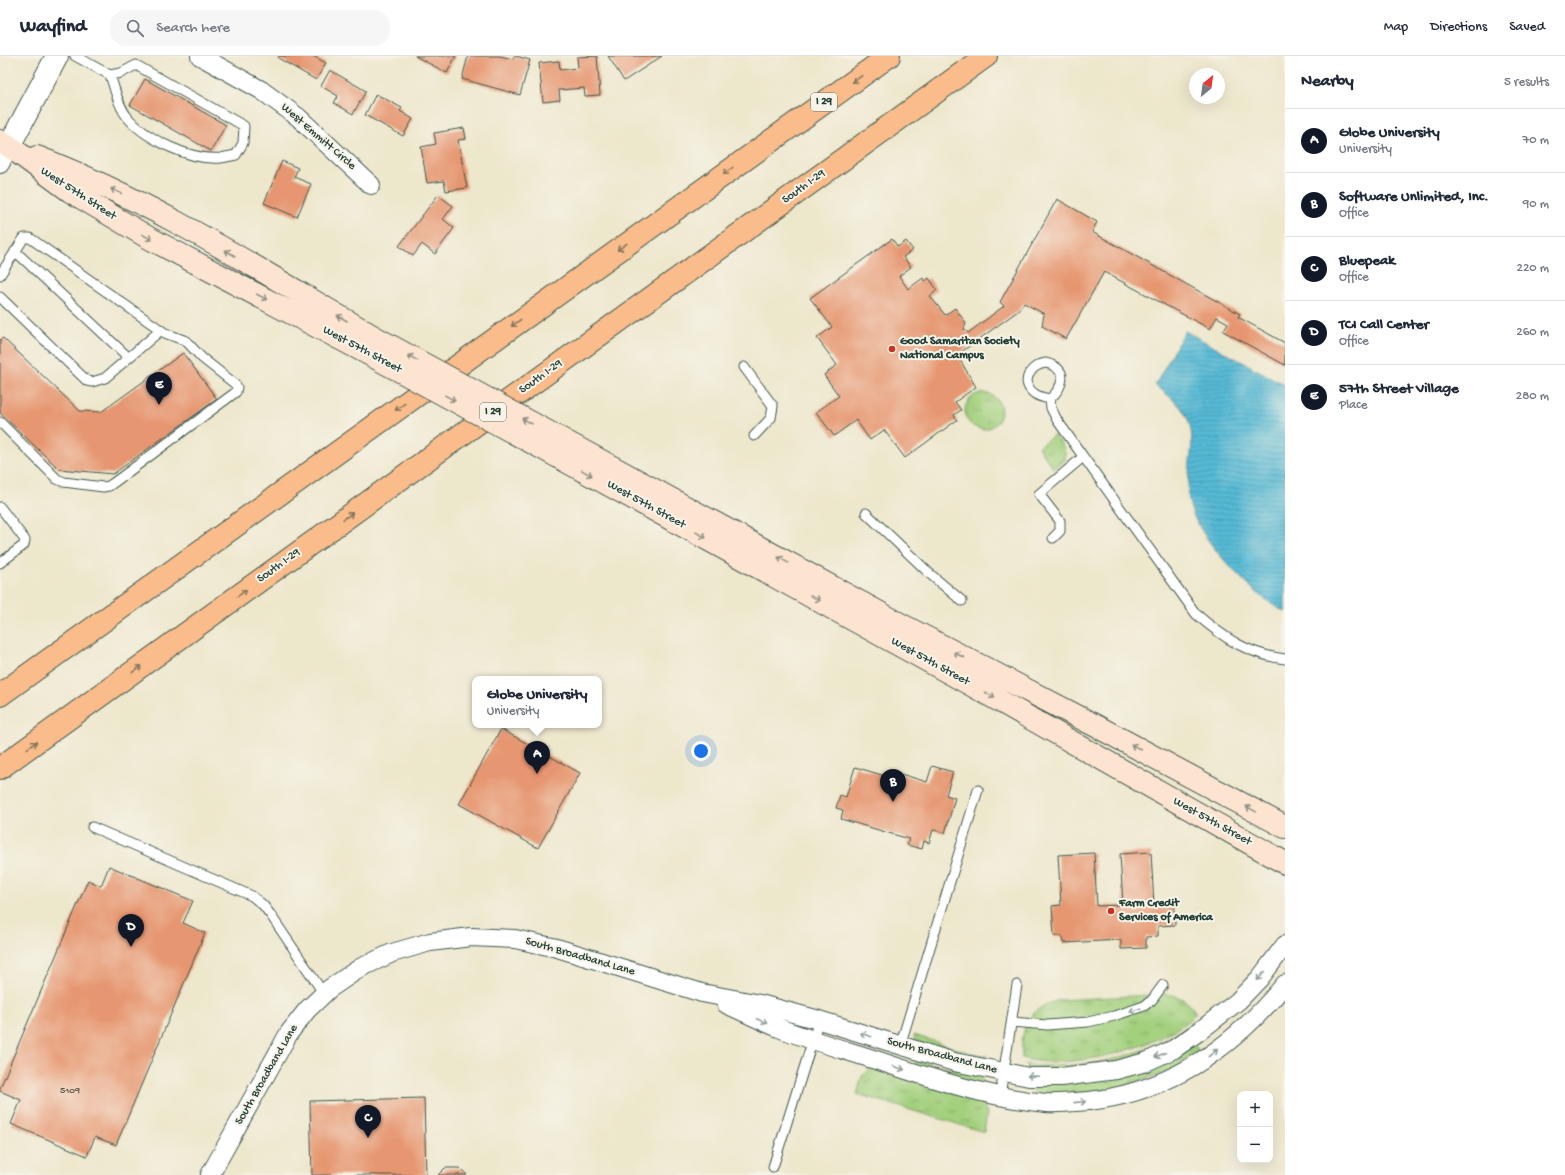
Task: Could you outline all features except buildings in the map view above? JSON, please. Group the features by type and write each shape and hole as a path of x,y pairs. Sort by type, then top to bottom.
{"highway":[{"name":"I 29","path":"0,695 889,56"},
{"name":"South I-29","path":"0,768 986,56"}],"main road":[{"name":"West 57th Street","path":"3,150 72,170 128,196 225,250 372,345 557,447 1285,863"},
{"name":"West 57th Street","path":"557,447 900,624 1285,827"}],"street":[{"path":"3,150 57,56"},
{"name":"West Emmitt Circle","path":"200,56 261,90 298,117 371,184"},
{"name":"South Broadband Lane","path":"210,1175 289,1033 307,1010 330,989 360,968 392,953 430,942 471,937 515,938 558,948 702,993 760,1004 819,1020 954,1062 1029,1077 1088,1074 1116,1070 1146,1062 1174,1049 1238,1001 1260,978 1285,945"},
{"name":"South Broadband Lane","path":"702,993 780,1029 954,1086 1000,1096 1048,1103 1111,1098 1168,1080 1209,1057 1257,1016 1285,984"}],"lane":[{"path":"75,56 110,75 121,73 136,65 244,126 243,143 236,155 220,158 192,154 169,147 141,130 127,117 118,100 110,75"},
{"path":"0,275 24,238 30,238 165,333 186,341 202,358 238,387 236,392 109,486 103,487 64,482 57,479 0,422"},
{"path":"15,251 128,357"},
{"path":"0,297 87,381 92,382 105,378 161,330"},
{"path":"744,367 773,406 770,418 754,436"},
{"path":"1050,399 1051,408 1057,420 1196,614 1217,632 1249,651 1285,659"},
{"path":"1053,538 1060,531 1060,521 1039,494 1083,457"},
{"path":"0,507 25,540 24,545 0,563"},
{"path":"866,513 930,574 962,601"},
{"path":"900,1046 978,790"},
{"path":"92,827 252,896 263,905 270,914 324,994"},
{"path":"1000,1096 1005,1073 1017,985"},
{"path":"1012,1022 1046,1026 1088,1022 1114,1016 1144,1006 1152,1000 1163,985"},
{"path":"773,1167 819,1020"}],"green space":[{"path":"983,393 996,398 1001,411 996,424 983,429 970,424 965,411 970,398"},
{"path":"1054,435 1063,446 1065,460 1053,468 1038,447"},
{"path":"1167,994 1184,1000 1196,1013 1182,1026 1162,1037 1114,1054 1088,1059 1063,1062 1040,1062 1022,1058 1025,1028 1034,1013 1049,1003 1060,1000"},
{"path":"1196,1019 1194,1026 1169,1043 1127,1060 1076,1070 1029,1069 1024,1064 1055,1066 1111,1060 1148,1048 1166,1040"},
{"path":"914,1035 970,1053 988,1056 981,1060 974,1060 915,1041"},
{"path":"1192,1046 1197,1048 1200,1052 1168,1072 1110,1090 1042,1097 1034,1093 1033,1088 1036,1085"},
{"path":"918,1061 981,1076 983,1082 981,1085 914,1066 915,1062"},
{"path":"870,1068 982,1101 987,1113 984,1132 857,1094 862,1076"}],"water":[{"path":"1185,331 1285,385 1285,612 1257,593 1227,564 1202,531 1189,501 1188,491 1192,448 1190,426 1182,409 1166,393 1155,385"}],"place":[{"name":"Good Samaritan Society National Campus","path":"892,349"},
{"name":"57th Street Village","path":"159,405"},
{"name":"Globe University","path":"537,774"},
{"name":"Software Unlimited, Inc.","path":"893,802"},
{"name":"Farm Credit Services of America","path":"1111,911"},
{"name":"TCI Call Center","path":"131,947"},
{"name":"Bluepeak","path":"368,1138"}]}
